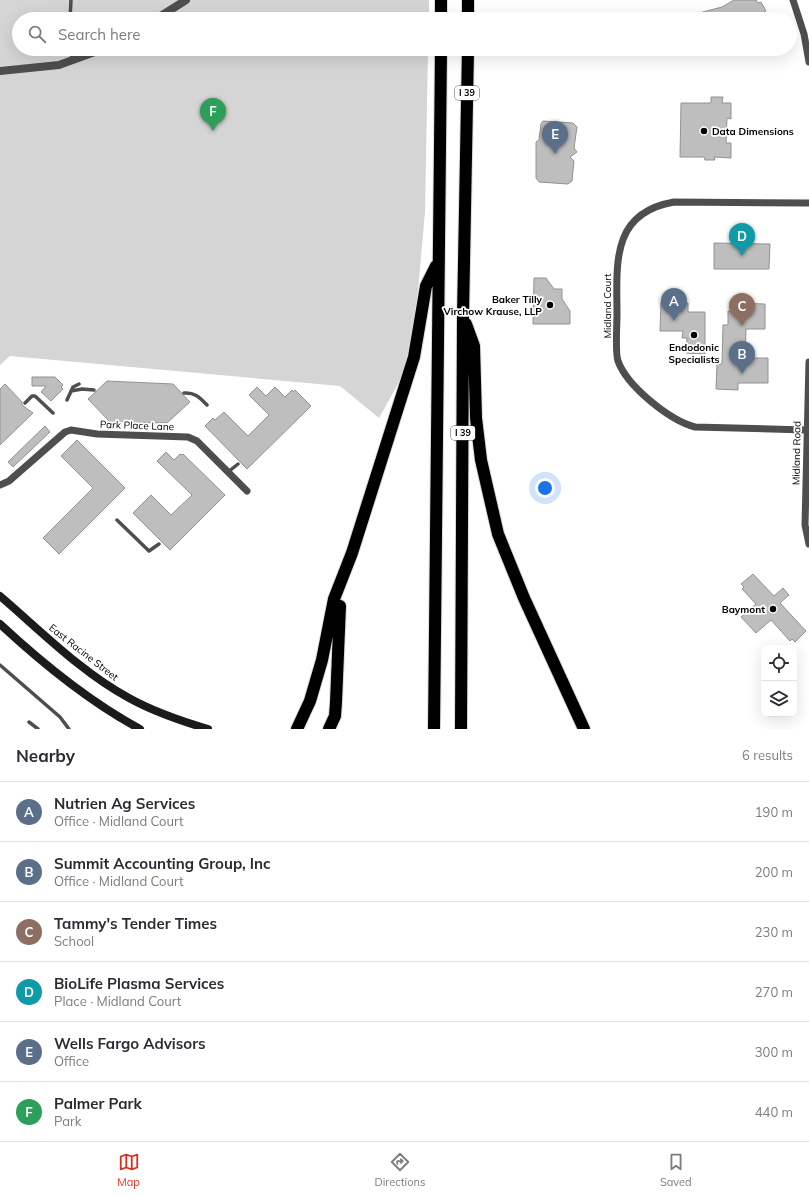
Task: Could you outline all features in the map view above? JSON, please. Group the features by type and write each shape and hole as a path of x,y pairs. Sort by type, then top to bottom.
{"highway":[{"path":"441,0 441,12"},
{"path":"468,0 468,12"},
{"path":"434,729 440,56"},
{"name":"I 39","path":"461,729 463,316 468,56"},
{"path":"297,729 310,701 322,660 334,599 346,571 414,357 426,286 437,263"},
{"path":"463,316 474,346 476,418 481,460 488,497 498,534 542,638 584,729"},
{"path":"329,729 335,716 338,617 346,571"},
{"path":"542,638 560,665 593,729"}],"main road":[{"name":"East Racine Street","path":"0,596 61,649 99,679 128,698 162,714 208,729"},
{"path":"0,624 75,689 118,718 140,729"}],"street":[{"path":"167,12 186,0"},
{"path":"793,0 806,31 809,60"},
{"path":"0,71 59,65 83,56"},
{"name":"Midland Court","path":"806,430 695,426 680,422 650,400 634,385 617,360 617,260 623,235 639,217 662,204 674,202 809,204"},
{"name":"Midland Road","path":"809,362 804,525 809,544"},
{"name":"Park Place Lane","path":"0,485 9,481 65,432 71,430 103,434 188,437 197,441 246,491"}],"lane":[{"path":"70,12 71,0"},
{"path":"72,56 72,60"},
{"path":"67,400 73,387 79,384"},
{"path":"71,391 82,389 94,390"},
{"path":"184,393 192,393 198,396 207,405"},
{"path":"25,403 32,396 35,396 53,413"},
{"path":"228,472 238,464"},
{"path":"117,520 149,551 159,544"},
{"path":"0,665 60,718 69,729"},
{"path":"29,722 38,729"}],"shaded area":[{"path":"0,0 429,0 429,12 12,12 12,56 428,56 425,212 412,359 379,418 340,386 10,356 0,365"}],"building":[{"path":"734,0 756,0 758,3 761,2 766,11 703,12 722,7"},
{"name":"Data Dimensions","path":"711,97 723,97 722,103 731,103 731,119 727,118 726,143 731,143 731,158 714,157 715,160 705,160 704,157 680,157 681,103 711,103"},
{"path":"543,121 573,123 577,127 574,148 577,152 570,157 574,161 572,181 568,184 539,182 536,178 536,142 539,140 541,124"},
{"path":"714,243 770,244 769,269 714,269"},
{"name":"Baker Tilly Virchow Krause, LLP","path":"534,278 546,278 554,289 562,289 562,299 570,311 570,324 533,324"},
{"path":"661,302 688,303 688,312 705,312 705,354 686,353 687,338 682,338 683,331 660,331"},
{"path":"735,303 765,304 765,329 746,329 745,358 768,358 768,383 738,383 738,390 716,389 717,364 722,364 723,325 728,325 728,311 735,312"},
{"path":"32,377 55,377 63,385 61,387 63,389 51,401 41,392 46,386 32,386"},
{"path":"107,381 173,384 190,402 167,423 110,422 88,399"},
{"path":"5,384 22,402 22,405 33,413 0,445 0,389"},
{"path":"257,387 266,396 275,387 285,397 292,390 293,392 295,390 311,406 247,469 205,426 213,418 215,420 224,412 248,436 269,415 249,395"},
{"path":"45,426 50,432 13,467 8,462"},
{"path":"77,440 125,488 59,554 43,538 93,488 61,456"},
{"path":"166,452 174,460 180,454 183,454 225,495 170,550 133,513 151,495 171,515 192,495 157,461"},
{"name":"Baymont","path":"753,574 774,596 783,588 789,595 780,603 806,631 795,642 792,639 790,641 771,620 756,633 741,617 756,604 742,589 744,587 741,584"}],"place":[{"name":"Palmer Park","path":"213,131"},
{"name":"Data Dimensions","path":"704,131"},
{"name":"Wells Fargo Advisors","path":"555,154"},
{"name":"BioLife Plasma Services","path":"742,256"},
{"name":"Baker Tilly Virchow Krause, LLP","path":"550,305"},
{"name":"Nutrien Ag Services","path":"674,321"},
{"name":"Tammy's Tender Times","path":"742,326"},
{"name":"Endodonic Specialists","path":"694,335"},
{"name":"Summit Accounting Group, Inc","path":"742,374"},
{"name":"Baymont","path":"773,609"}]}
